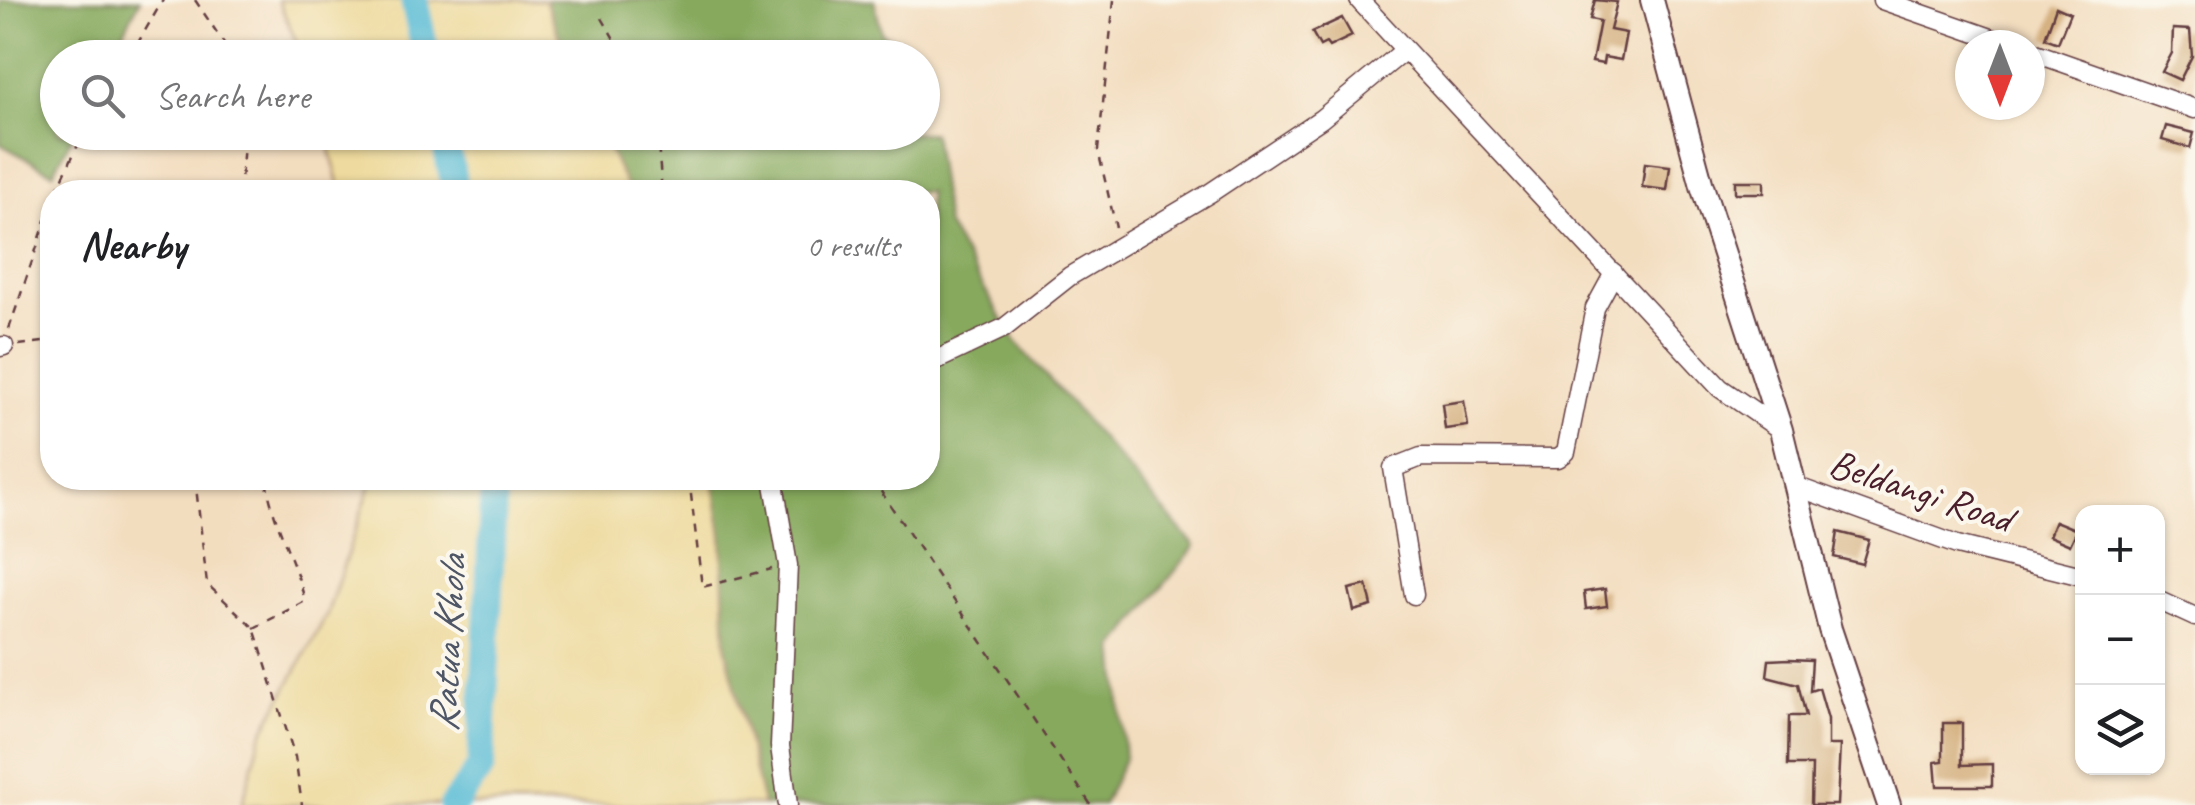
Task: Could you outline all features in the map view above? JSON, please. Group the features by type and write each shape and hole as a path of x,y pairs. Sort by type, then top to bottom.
{"street":[{"path":"1359,0 1720,388 1781,430"},
{"path":"1652,0 1702,186 1781,430 1830,629 1889,805"},
{"path":"1882,0 1968,30"},
{"path":"940,358 1004,328 1070,276 1120,249 1321,119 1404,50"},
{"path":"2045,57 2195,109"},
{"path":"1414,594 1393,468 1421,457 1558,458 1566,452 1595,308 1614,273"},
{"name":"Beldangi Road","path":"1796,486 1957,545 2075,574"},
{"path":"774,490 788,565 780,746 788,805"},
{"path":"2165,603 2195,617"}],"path":[{"path":"139,40 163,0"},
{"path":"196,0 222,40"},
{"path":"1114,0 1098,150 1120,249"},
{"path":"602,18 615,40"},
{"path":"62,180 76,150"},
{"path":"241,180 244,150"},
{"path":"659,150 661,180"},
{"path":"40,238 2,347 40,342"},
{"path":"196,490 208,584 254,628 295,757 302,805"},
{"path":"254,628 305,601 294,557 269,504 267,490"},
{"path":"690,490 702,588 788,565"},
{"path":"880,490 1092,805"}],"green space":[{"path":"0,0 140,0 120,40 40,40 40,150 65,150 53,173 0,144"},
{"path":"545,0 874,0 882,34 898,40 560,40"},
{"path":"609,150 935,150 940,180 623,180"},
{"path":"940,182 946,224 1014,339 1195,546 1115,647 1125,757 1103,805 763,805 726,649 722,535 715,490 940,490"}],"sand":[{"path":"278,0 545,0 560,40 296,40"},
{"path":"330,150 609,150 623,180 338,180"},
{"path":"369,490 715,490 722,535 726,649 763,805 242,805 261,736 327,614"}],"building":[{"path":"1595,0 1617,2 1610,30 1626,33 1621,60 1604,57 1603,64 1592,62 1600,21 1590,19"},
{"path":"2056,7 2070,13 2058,43 2045,38"},
{"path":"1342,18 1352,36 1329,47 1326,43 1320,46 1312,32"},
{"path":"2173,29 2190,30 2192,56 2180,80 2162,72 2172,53"},
{"path":"2166,126 2194,133 2190,148 2162,140"},
{"path":"1645,163 1670,166 1667,190 1642,187"},
{"path":"1735,181 1764,181 1764,193 1735,193"},
{"path":"1464,401 1468,426 1445,429 1442,404"},
{"path":"2055,521 2075,529 2070,545 2049,536"},
{"path":"1838,532 1869,540 1862,564 1834,557"},
{"path":"1367,585 1372,606 1354,611 1349,589"},
{"path":"1605,589 1607,606 1586,609 1584,592"},
{"path":"1769,660 1812,660 1810,691 1819,688 1828,719 1828,745 1840,745 1837,805 1811,805 1812,765 1788,765 1789,716 1806,716 1798,684 1767,676"},
{"path":"1943,723 1962,723 1962,765 1992,764 1992,786 1937,786 1935,762 1943,761"}],"waterway":[{"name":"Ratua Khola","path":"414,0 423,40"},
{"name":"Ratua Khola","path":"447,150 453,180"},
{"name":"Ratua Khola","path":"453,805 481,767 493,490"}]}
